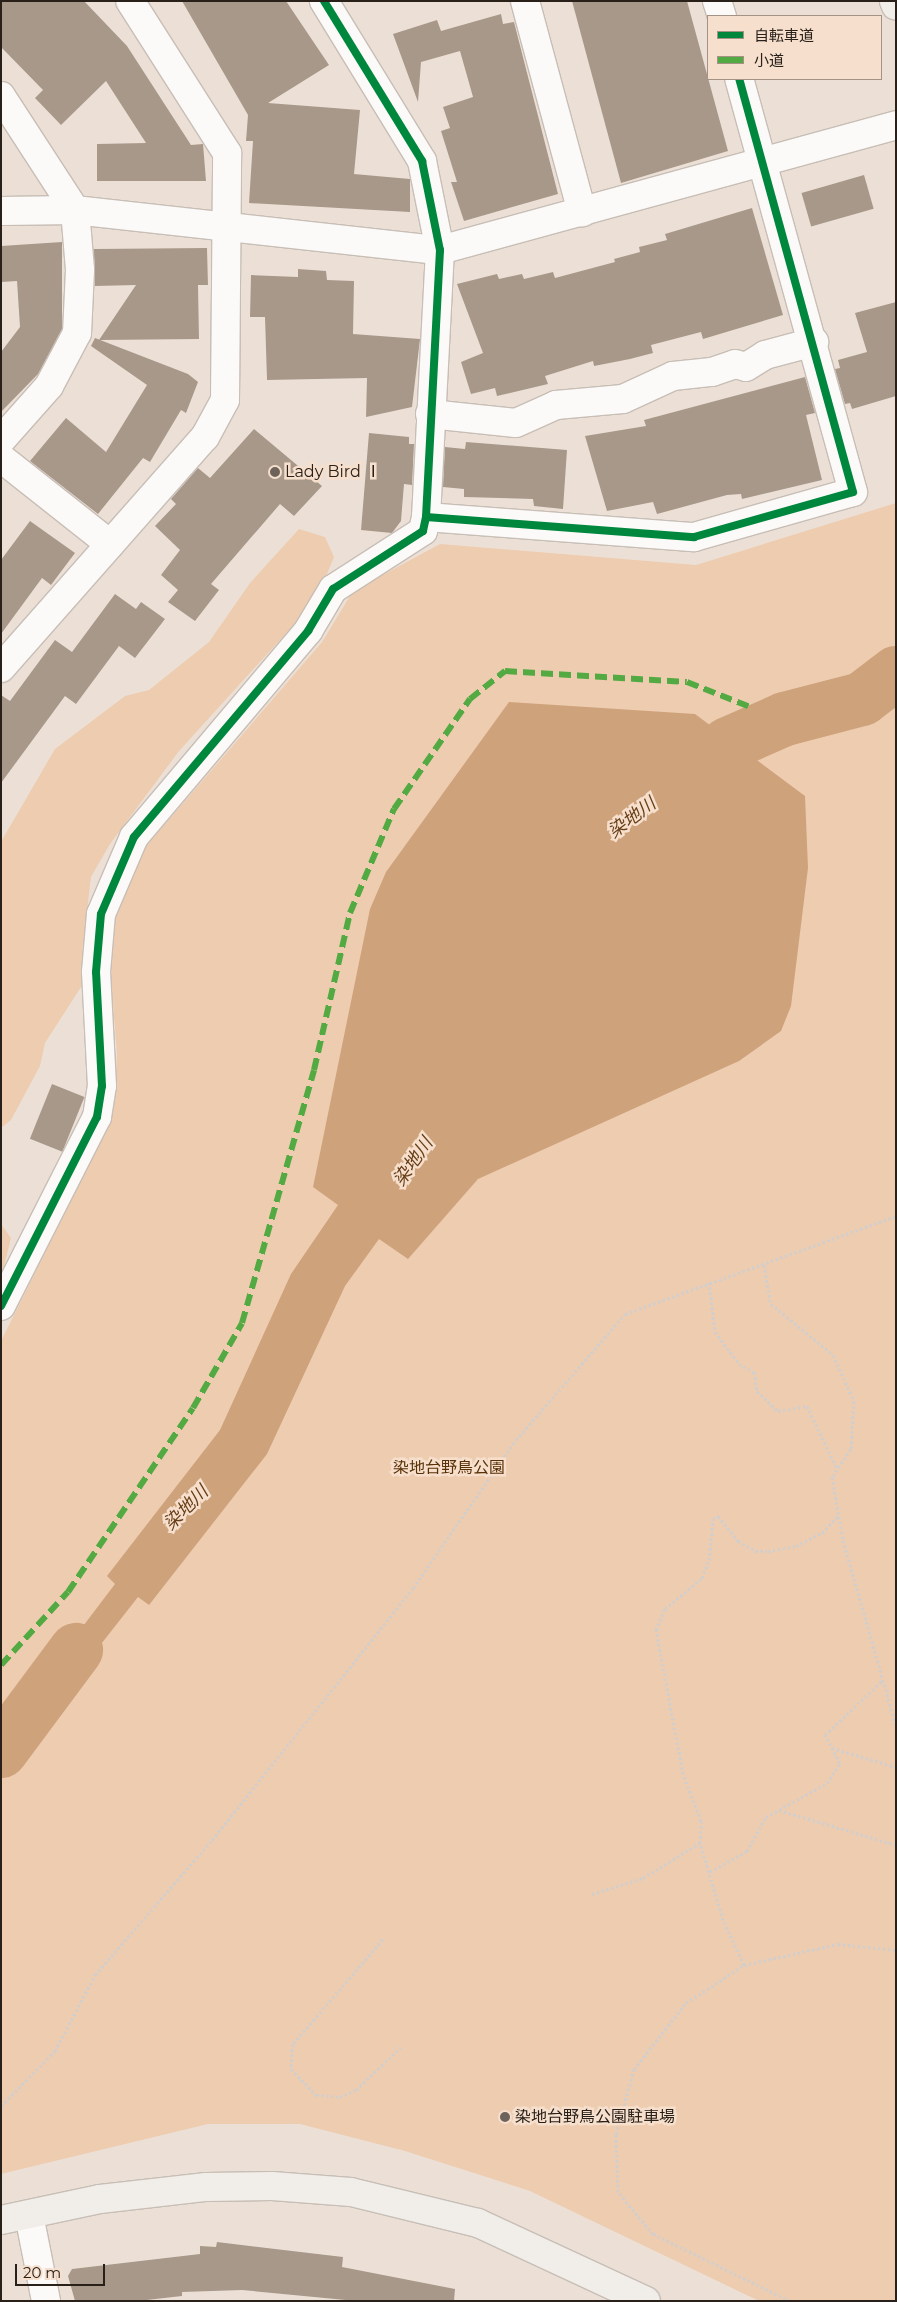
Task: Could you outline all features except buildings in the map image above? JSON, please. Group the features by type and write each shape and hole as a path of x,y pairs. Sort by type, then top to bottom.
{"street":[{"path":"1,668 205,437 225,400 225,146 130,1"},
{"path":"1,1306 97,1117 102,1086 96,972 101,914 134,837 308,631 333,589 423,531 426,517 440,250 422,161 324,1"},
{"path":"525,1 582,212"},
{"path":"718,1 722,15"},
{"path":"894,1 896,6"},
{"path":"426,517 694,537 853,492 814,342 739,80"},
{"path":"1,96 75,210 80,270 77,333 49,386 1,440"},
{"path":"1,211 75,210 226,224 440,250 582,212 762,160 896,125"},
{"path":"430,414 516,423 556,405 623,399 673,376 712,372 735,364 746,367 765,355 814,342"},
{"path":"1,458 110,544"},
{"path":"1,2220 100,2199 206,2187 272,2186 351,2192 478,2224 646,2301"},
{"path":"29,2215 46,2301"}],"path":[{"path":"1,2106 54,2051 95,1975 212,1840 413,1588 516,1440 602,1338 625,1314 709,1282 764,1265 896,1216"},
{"path":"764,1265 771,1304 833,1355 854,1401 851,1449 832,1476 838,1515 882,1681 896,1726"},
{"path":"709,1282 715,1332 739,1364 754,1372 757,1391 778,1411 808,1406 837,1468"},
{"path":"744,1965 723,1920 700,1844 701,1821 683,1774 658,1654 656,1630 665,1609 702,1578 709,1560 713,1520 718,1516 738,1542 755,1550 768,1551 796,1546 822,1533 838,1515"},
{"path":"710,1872 747,1851 766,1817 827,1783 840,1763 825,1735 882,1681"},
{"path":"832,1748 896,1767"},
{"path":"779,1810 896,1845"},
{"path":"592,1894 643,1878 700,1844"},
{"path":"383,1939 293,2044 291,2069 316,2095 340,2097 356,2090 401,2047"},
{"path":"790,2301 653,2234 618,2192 616,2134 634,2069 686,2003 744,1965 838,1944 896,1950"}],"green space":[{"name":"染地台野鳥公園","path":"896,503 896,2301 759,2301 530,2191 405,2151 300,2124 208,2124 1,2174 1,1341 112,1119 117,1054 111,979 115,910 142,851 322,642 353,591 440,544 696,565"},
{"path":"299,529 325,537 334,557 327,574 300,618 179,751 110,844 91,877 82,954 83,984 45,1043 40,1066 11,1120 1,1128 2,840 55,749 125,696 149,690 209,642 250,583"},
{"path":"1,1224 11,1238 1,1279"}],"water":[{"path":"509,702 695,714 805,796 808,868 791,1006 781,1031 739,1061 478,1179 408,1259 379,1239 345,1286 267,1454 149,1605 138,1597 43,1718 24,1704 115,1584 107,1576 220,1430 291,1274 338,1205 313,1187 370,909 386,872"}],"waterway":[{"name":"染地川","path":"673,787 728,744 785,719 862,699 896,673"},
{"name":"染地川","path":"1,1751 76,1650"}],"marked path":[{"path":"1,1665 68,1592 193,1408 242,1323 314,1070 350,913 394,809 470,699 505,671 687,682 748,706"}],"cycle path":[{"path":"324,1 422,161 440,250 426,517 694,537 853,492 739,80"},
{"path":"1,1306 97,1117 102,1086 96,972 101,914 134,837 308,631 333,589 423,531 426,517"}],"place":[{"name":"Lady Bird Ⅰ","path":"275,472"},
{"name":"染地台野鳥公園駐車場","path":"505,2117"}]}
